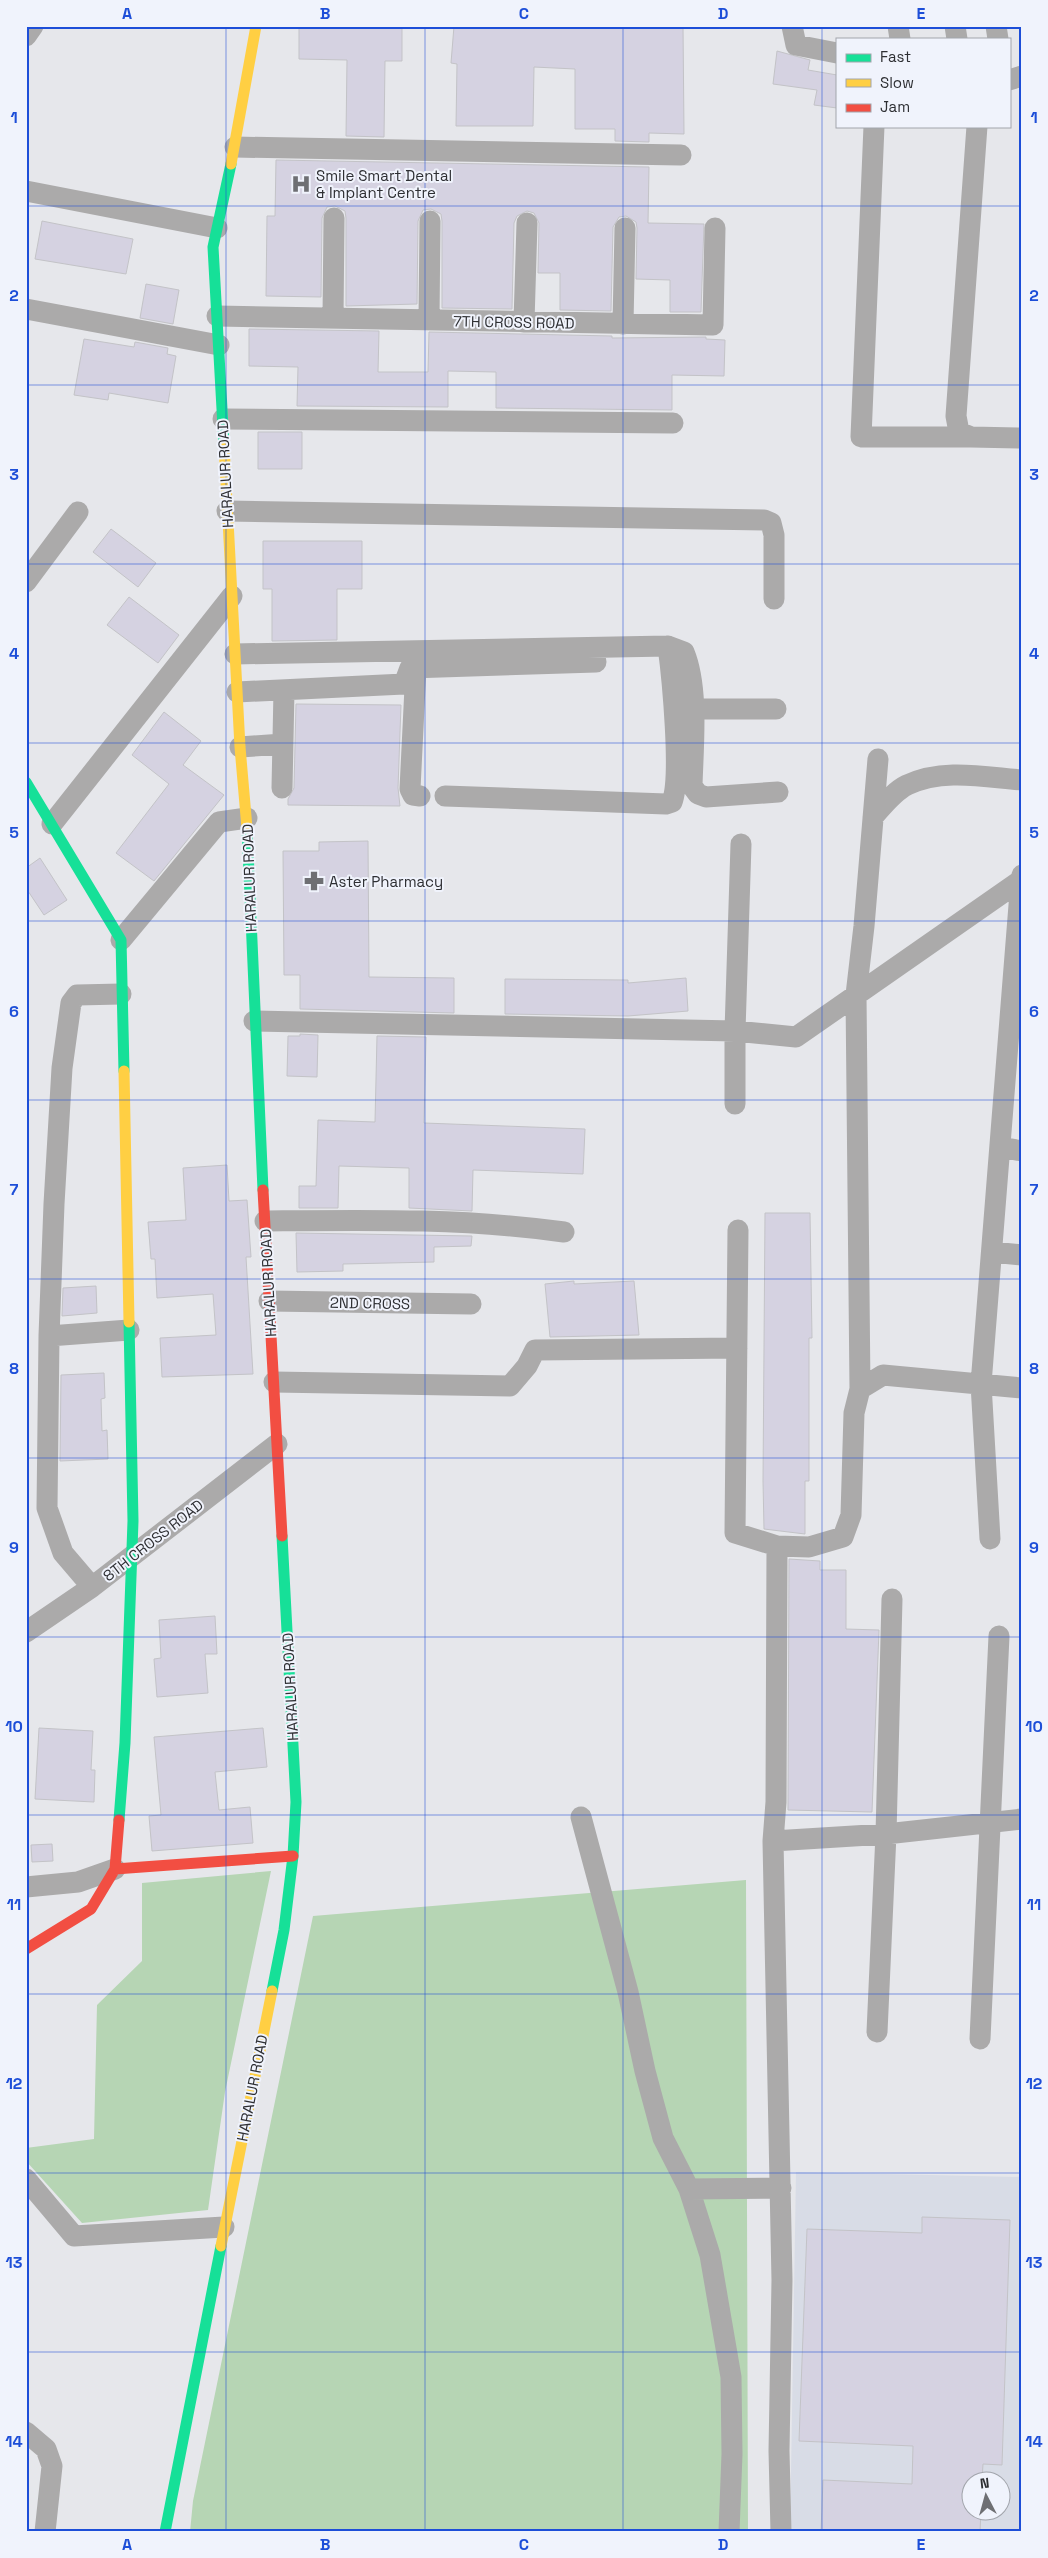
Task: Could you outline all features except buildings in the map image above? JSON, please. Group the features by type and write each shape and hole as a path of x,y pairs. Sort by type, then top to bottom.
{"street":[{"path":"26,36 33,26"},
{"name":"HARALUR ROAD","path":"165,2532 284,1930 294,1856 296,1802 254,1022 248,818 240,747 213,247 235,147 256,26"},
{"path":"792,26 796,45 836,53"},
{"path":"1010,80 1022,76"},
{"path":"874,128 861,437 1022,438"},
{"path":"971,437 959,432 956,416 977,128"},
{"path":"235,147 681,155"},
{"path":"26,191 217,228"},
{"path":"333,318 334,218"},
{"path":"429,320 430,220"},
{"path":"524,322 527,223"},
{"path":"622,324 625,228"},
{"name":"7TH CROSS ROAD","path":"217,316 713,325 715,228"},
{"path":"26,309 218,345"},
{"path":"222,419 674,423"},
{"path":"227,511 764,520 771,524 774,535 774,598"},
{"path":"26,582 78,512"},
{"path":"52,824 232,596"},
{"path":"237,692 404,684 407,681 407,670 416,668 684,652 687,661 693,709 692,786 698,794 706,797 778,792"},
{"path":"235,654 668,653"},
{"path":"445,796 672,802 676,758 668,653"},
{"path":"416,668 410,789 413,795 420,796"},
{"path":"282,788 284,690"},
{"path":"693,709 776,708"},
{"path":"240,747 283,744"},
{"path":"738,1230 735,1533 777,1546 809,1547 843,1537 851,1515 854,1413 860,1389 856,995 878,760"},
{"path":"873,817 890,798 906,786 927,779 955,775 1022,780"},
{"path":"26,782 121,940 134,1521 125,1743 115,1869 91,1909 26,1949"},
{"path":"121,940 219,822 248,818"},
{"path":"735,1104 740,844"},
{"path":"990,1539 981,1384 1019,932 1022,875"},
{"path":"254,1022 735,1031 796,1037 1021,880"},
{"path":"92,1588 63,1553 47,1508 49,1336 62,1068 71,1003 77,995 121,994"},
{"path":"1000,1147 1022,1150"},
{"path":"265,1221 403,1219 508,1224 564,1232"},
{"path":"992,1252 1022,1255"},
{"name":"2ND CROSS","path":"269,1301 471,1304"},
{"path":"49,1336 129,1330"},
{"path":"274,1382 510,1386 527,1366 535,1350 737,1348"},
{"path":"860,1389 883,1375 1022,1388"},
{"name":"8TH CROSS ROAD","path":"26,1632 92,1588 277,1444"},
{"path":"777,1546 776,1802 773,1841 781,2188 781,2532"},
{"path":"877,2032 886,1834 892,1599"},
{"path":"980,2038 999,1636"},
{"path":"580,1817 628,1992 645,2071 663,2138 689,2188 710,2255 731,2377 732,2454 729,2532"},
{"path":"773,1841 886,1834 1022,1819"},
{"path":"26,1887 78,1882 115,1869 294,1856"},
{"path":"26,2179 74,2236 224,2227"},
{"path":"689,2188 781,2188"},
{"path":"26,2432 46,2449 52,2466 45,2532"}],"shaded area":[{"path":"796,2172 1022,2177 1022,2532 790,2532"}],"green space":[{"path":"271,1871 225,2092 208,2210 82,2223 26,2161 26,2148 94,2139 97,2005 142,1961 142,1883"},
{"path":"746,1880 748,2532 190,2532 193,2501 313,1916"}],"traffic: fast":[{"path":"224,445 213,247 231,164"},
{"path":"26,782 121,940 124,1071"},
{"path":"247,828 263,1190"},
{"path":"119,1820 125,1743 133,1521 129,1322"},
{"path":"272,1991 284,1930 293,1856 296,1802 282,1536"},
{"path":"165,2532 221,2246"}],"traffic: slow":[{"path":"231,164 256,26"},
{"path":"224,445 240,747 247,828"},
{"path":"124,1071 129,1322"},
{"path":"221,2246 272,1991"}],"traffic: jam":[{"path":"263,1190 282,1536"},
{"path":"26,1949 91,1909 115,1869 119,1820"},
{"path":"115,1869 293,1856"}],"place":[{"name":"Smile Smart Dental & Implant Centre","path":"301,184"},
{"name":"Aster Pharmacy","path":"314,881"}]}
